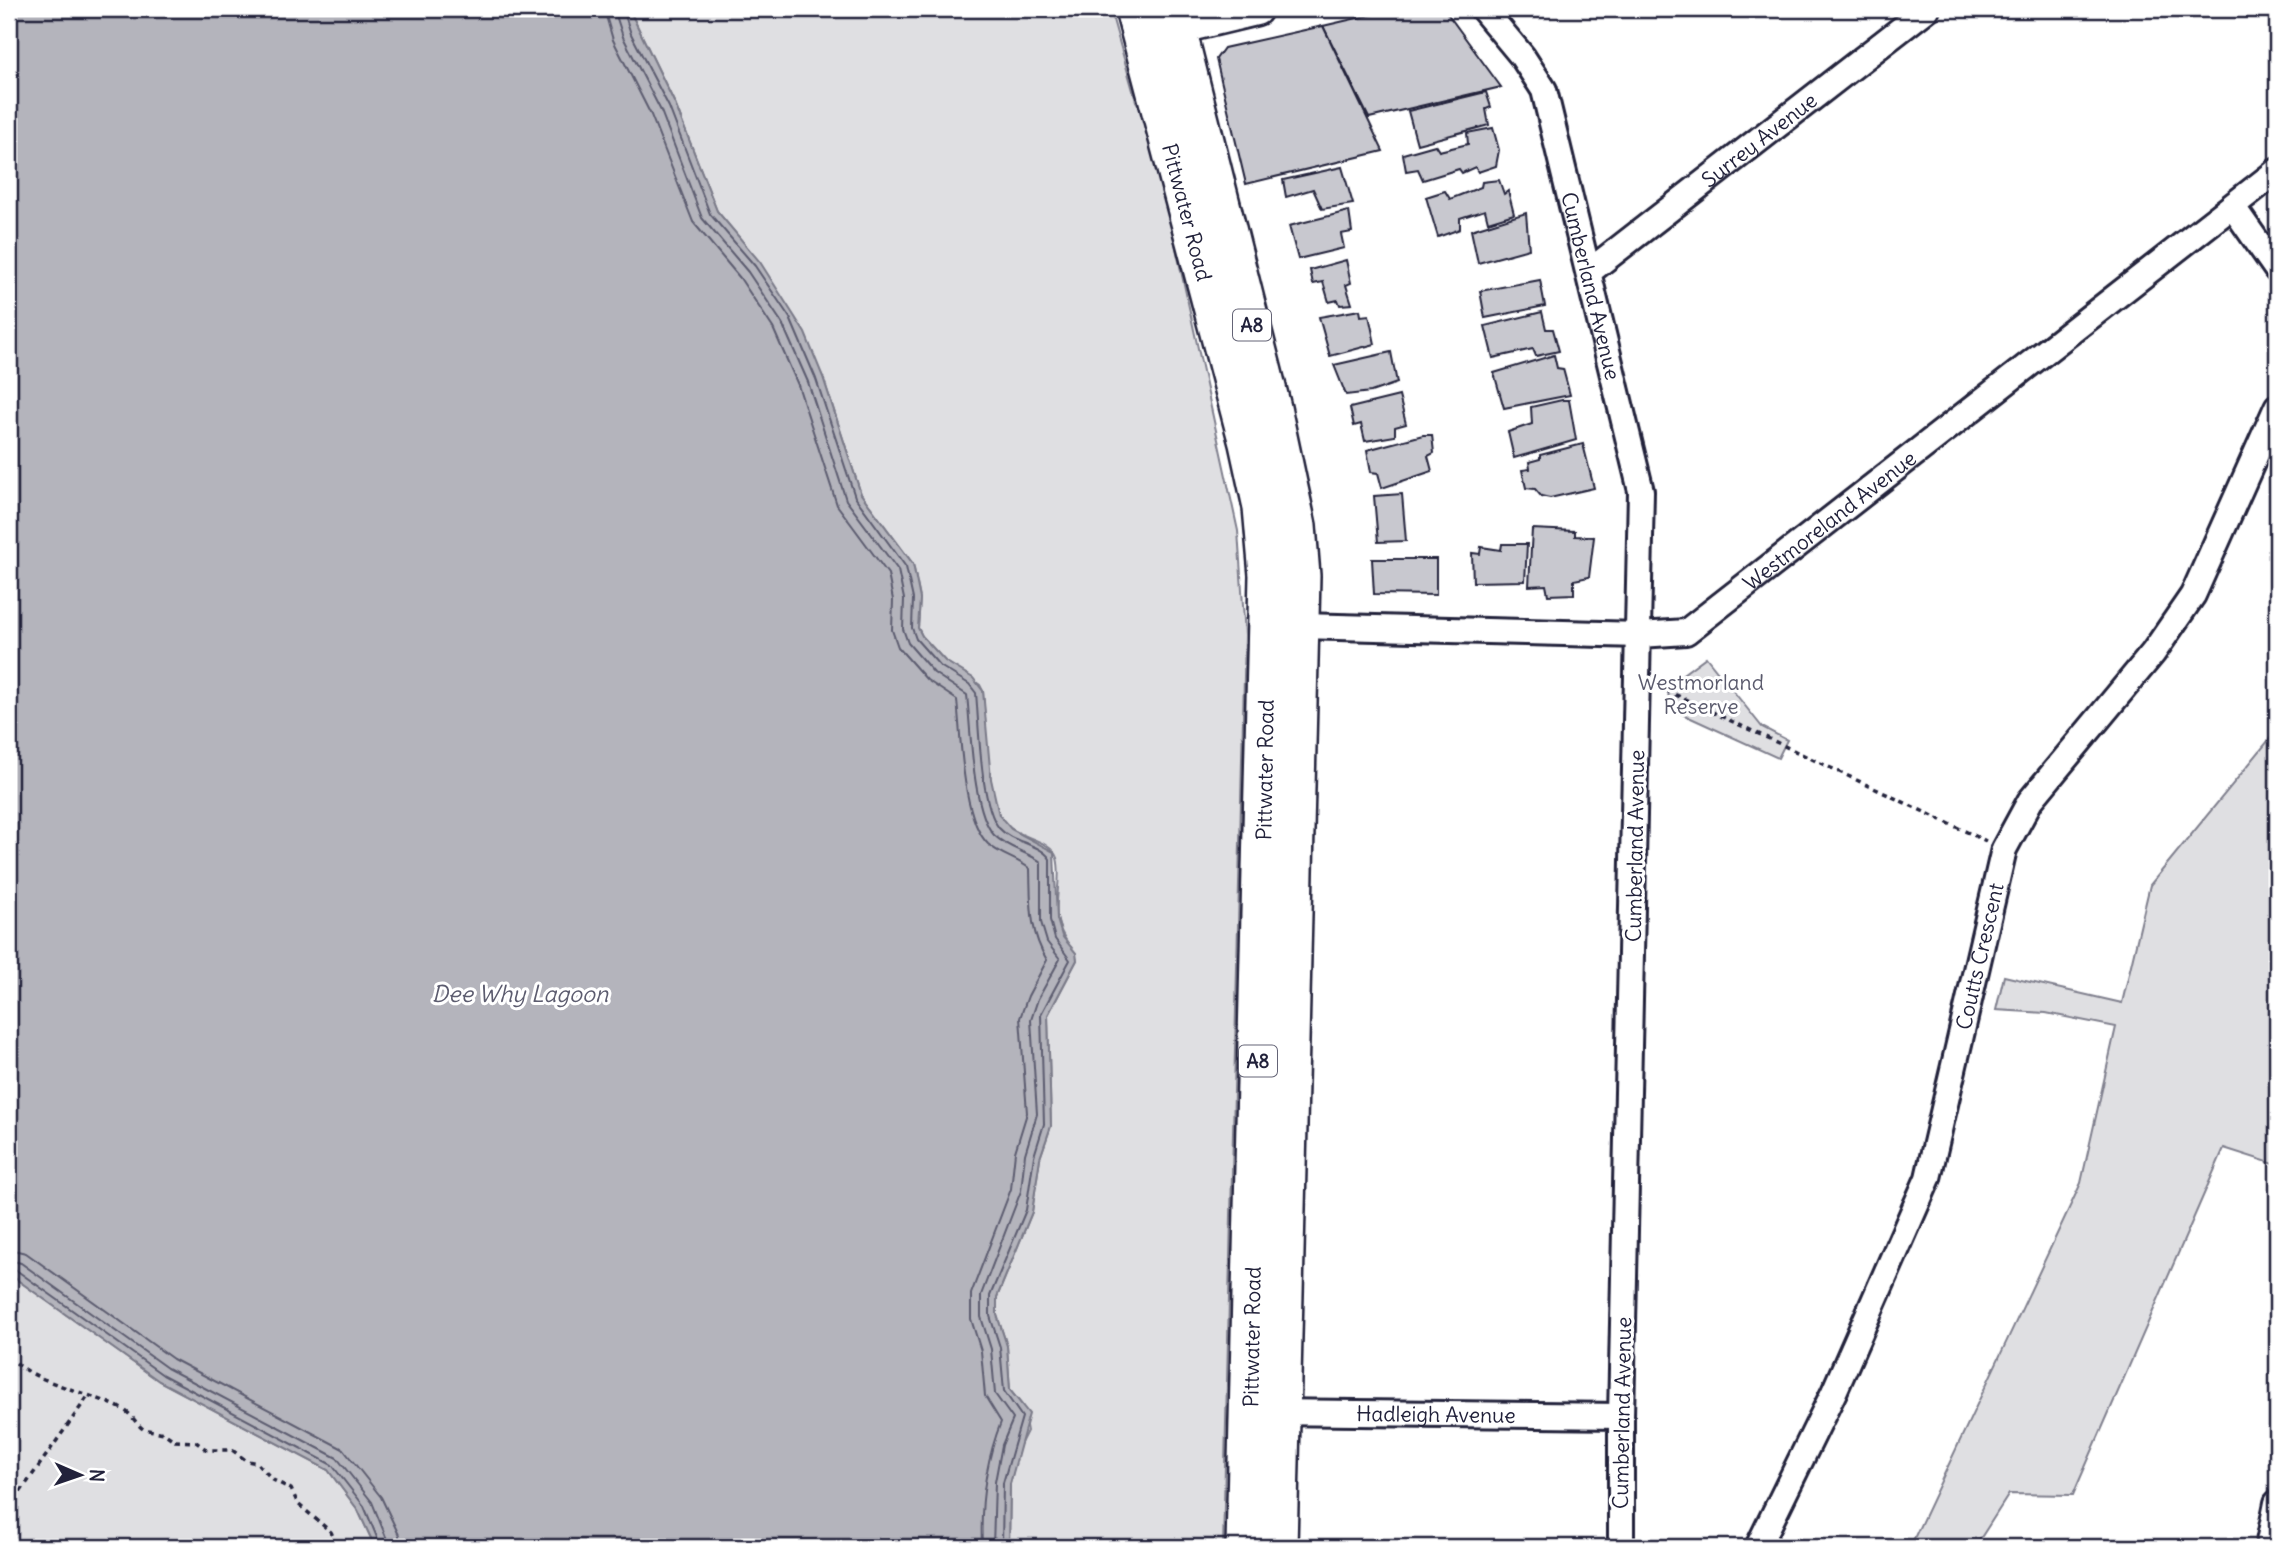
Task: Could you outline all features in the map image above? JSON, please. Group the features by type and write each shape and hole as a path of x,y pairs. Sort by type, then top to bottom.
{"highway":[{"name":"Pittwater Road","path":"1156,20 1289,483 1297,526 1301,626 1266,1412 1245,1547"},
{"name":"Pittwater Road","path":"1156,20 1262,508 1268,575 1266,1412 1278,1547"}],"main road":[{"path":"1156,20 1256,9"}],"street":[{"name":"Cumberland Avenue","path":"1483,9 1522,55 1544,90 1642,491 1640,678 1621,1416 1621,1547"},
{"name":"Surrey Avenue","path":"1590,271 1927,9"},
{"name":"Westmoreland Avenue","path":"1301,626 1640,635 1686,632 2277,171"},
{"path":"2233,207 2277,270"},
{"name":"Coutts Crescent","path":"1758,1547 1834,1392 1928,1178 2004,849 2029,801 2153,653 2193,595 2277,407"},
{"name":"Hadleigh Avenue","path":"1266,1412 1621,1416"},
{"path":"2269,1547 2277,1503"}],"path":[{"path":"1640,678 2004,849"},
{"path":"9,1356 16,1364 42,1380 62,1384 134,1416 143,1429 164,1433 175,1441 196,1442 207,1450 232,1450 247,1461 257,1463 273,1480 291,1489 298,1504 331,1532 338,1547"},
{"path":"9,1508 89,1395"}],"green space":[{"path":"629,9 1110,9 1136,101 1148,120 1238,531 1245,635 1223,1547 1009,1547 1010,1484 1018,1449 1027,1431 1022,1405 1010,1390 1007,1346 997,1315 997,1297 1032,1212 1040,1158 1051,1126 1048,1015 1077,960 1058,923 1057,858 1048,847 1004,823 994,798 991,780 983,691 980,685 945,661 922,636 918,628 920,598 913,564 861,494 823,377 742,241 717,211 675,104"},
{"name":"Westmorland Reserve","path":"1706,657 1762,727 1787,740 1778,758 1669,708 1668,685"},
{"path":"2277,730 2277,1165 2224,1148 2073,1495 2009,1494 1975,1547 1910,1547 2081,1183 2116,1027 2046,1013 1996,1010 2004,976 2122,1003 2150,885"},
{"path":"9,1274 159,1381 328,1470 358,1510 375,1547 9,1547"}],"water":[{"name":"Dee Why Lagoon","path":"9,9 629,9 675,104 717,211 760,262 805,333 823,377 861,494 913,564 920,599 918,628 922,636 945,661 973,678 983,691 991,779 999,815 1011,829 1054,852 1057,919 1062,936 1076,953 1077,960 1048,1015 1051,1126 1040,1158 1032,1212 997,1297 997,1315 1007,1346 1010,1390 1029,1414 1010,1484 1009,1547 375,1547 358,1510 328,1470 159,1381 9,1274"}],"building":[{"path":"1396,9 1444,9 1501,87 1369,118 1323,26"},
{"path":"1323,26 1383,151 1246,184 1216,59 1224,48"},
{"path":"1486,92 1491,107 1486,109 1489,125 1417,144 1408,111"},
{"path":"1493,128 1499,150 1496,166 1478,172 1475,167 1462,173 1459,169 1423,180 1418,169 1406,171 1403,154 1435,145 1439,151 1468,144 1467,133"},
{"path":"1342,167 1353,204 1322,209 1313,189 1286,197 1283,180"},
{"path":"1499,180 1504,194 1508,191 1514,214 1488,222 1485,210 1460,218 1460,229 1438,237 1426,197 1445,191 1450,199 1481,187 1482,182"},
{"path":"1349,211 1352,232 1341,234 1344,248 1298,259 1289,226"},
{"path":"1526,213 1529,249 1478,263 1471,230"},
{"path":"1346,260 1351,283 1346,285 1352,304 1340,305 1338,300 1329,302 1323,282 1313,284 1310,270"},
{"path":"1540,280 1545,306 1485,318 1480,291"},
{"path":"1360,310 1361,316 1369,315 1375,344 1330,356 1319,317"},
{"path":"1542,312 1546,329 1553,329 1559,351 1536,356 1533,349 1493,358 1485,326"},
{"path":"1391,352 1397,383 1371,392 1346,395 1334,365"},
{"path":"1554,355 1557,368 1563,369 1570,395 1504,408 1494,373"},
{"path":"1399,396 1406,424 1395,427 1395,436 1365,441 1361,424 1354,426 1350,408"},
{"path":"1569,400 1576,440 1514,458 1508,432 1532,424 1531,407"},
{"path":"1432,435 1434,453 1428,456 1432,471 1382,488 1378,473 1371,472 1367,450"},
{"path":"1583,444 1594,488 1550,498 1541,496 1535,489 1526,488 1522,470 1530,469 1529,462 1540,459 1540,455"},
{"path":"1402,494 1406,541 1378,542 1374,496"},
{"path":"1532,529 1575,531 1575,536 1594,537 1589,577 1574,580 1574,594 1548,595 1546,585 1529,586"},
{"path":"1502,544 1527,544 1525,581 1473,582 1472,553 1480,554 1481,547 1501,550"},
{"path":"1372,559 1436,559 1436,595 1374,594"}]}
